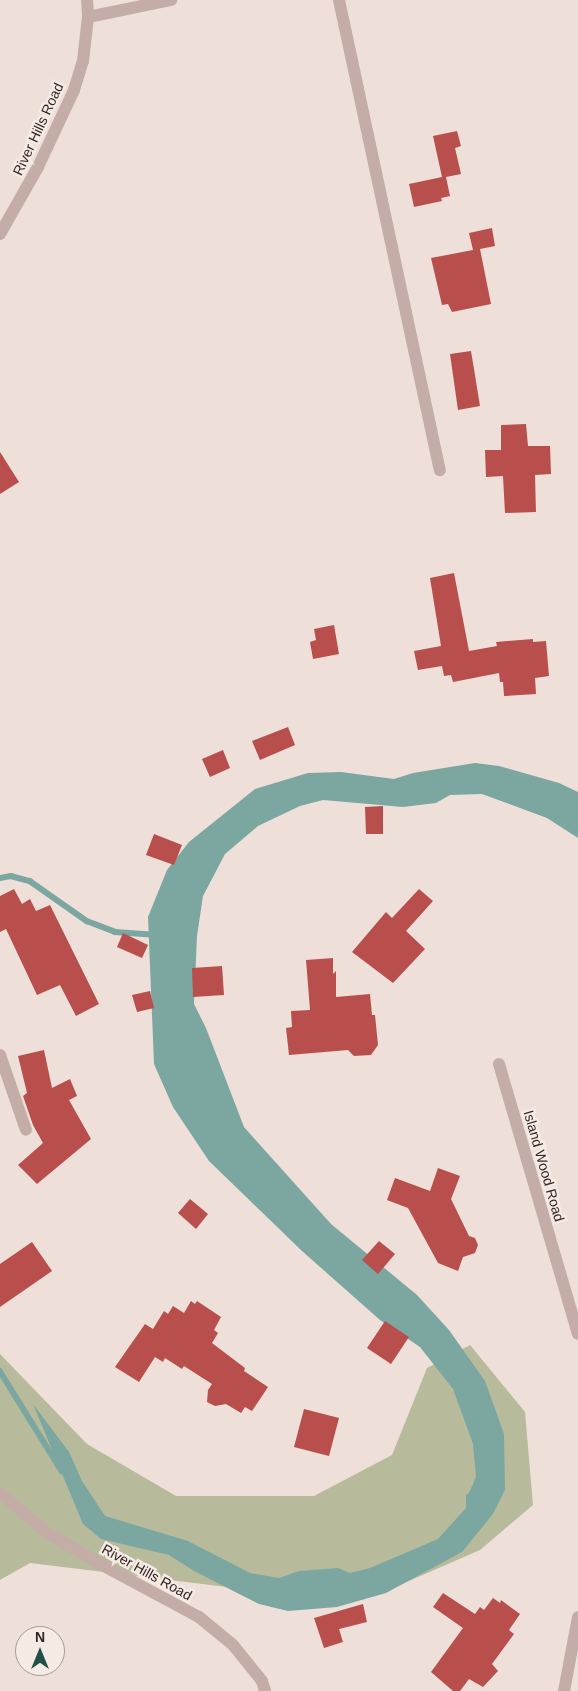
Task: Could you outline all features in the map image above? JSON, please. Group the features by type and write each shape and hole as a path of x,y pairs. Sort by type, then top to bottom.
{"street":[{"name":"River Hills Road","path":"0,234 38,167 74,90 83,62 88,17 87,0"},
{"path":"88,17 171,0"},
{"path":"340,0 440,470"},
{"path":"0,1055 26,1130"},
{"name":"Island Wood Road","path":"499,1064 578,1334"},
{"name":"River Hills Road","path":"0,1493 46,1532 102,1565 199,1617 232,1645 262,1681 265,1691"},
{"path":"564,1691 578,1617"}],"green space":[{"path":"470,1345 525,1412 533,1505 480,1550 402,1584 276,1593 30,1563 0,1580 0,1354 87,1444 176,1496 314,1496 392,1455 427,1368"}],"water":[{"path":"475,763 499,766 559,783 578,792 578,838 547,818 482,794 450,795 436,803 403,807 323,800 300,806 258,826 225,854 203,896 197,936 194,1004 206,1028 244,1127 331,1224 417,1295 449,1330 485,1381 504,1434 505,1490 493,1514 462,1552 386,1593 337,1607 288,1611 259,1604 194,1571 169,1555 101,1539 83,1524 33,1404 69,1452 82,1481 105,1516 188,1541 250,1573 279,1578 299,1571 338,1568 350,1573 370,1568 438,1539 466,1508 466,1495 469,1493 476,1477 473,1444 453,1389 420,1347 380,1320 302,1251 209,1161 173,1107 154,1064 148,917 167,870 189,842 255,789 308,773 341,772 394,779 413,773"}],"building":[{"path":"457,131 461,146 455,148 461,174 446,177 450,196 441,198 442,201 414,207 409,184 442,177 433,136"},
{"path":"492,228 495,246 480,249 491,304 452,312 448,304 442,305 431,258 473,250 469,233"},
{"path":"471,351 480,406 458,410 450,354"},
{"path":"526,424 528,446 550,446 551,474 535,475 536,512 505,513 503,476 486,477 485,450 501,450 501,425"},
{"path":"0,452 19,482 0,494"},
{"path":"454,573 469,651 497,646 496,642 533,639 533,642 546,641 549,676 535,678 536,694 504,696 503,682 500,682 499,673 453,682 451,675 444,676 442,666 418,670 414,651 441,646 430,578"},
{"path":"334,625 339,654 313,659 310,642 316,640 314,629"},
{"path":"288,727 295,745 260,760 252,741"},
{"path":"223,750 230,768 210,777 202,759"},
{"path":"383,806 383,834 366,834 365,807"},
{"path":"154,834 182,845 174,865 146,855"},
{"path":"14,889 22,904 30,899 36,911 50,905 99,1004 76,1016 60,985 37,995 6,929 0,932 0,896"},
{"path":"419,889 433,901 406,931 425,949 393,983 352,952 386,912 392,918"},
{"path":"123,933 148,945 142,958 117,947"},
{"path":"333,958 333,974 336,971 336,997 370,994 372,1015 375,1015 378,1045 371,1055 354,1056 348,1050 289,1055 286,1028 292,1027 291,1011 310,1010 306,960"},
{"path":"222,966 224,995 193,997 192,968"},
{"path":"150,991 154,1008 137,1012 132,995"},
{"path":"44,1050 52,1088 70,1079 77,1096 69,1100 91,1139 37,1184 18,1165 43,1143 33,1125 23,1096 27,1093 18,1056"},
{"path":"438,1168 460,1176 451,1199 469,1236 475,1238 478,1245 475,1253 463,1257 458,1271 438,1263 408,1208 387,1200 395,1178 430,1191"},
{"path":"190,1199 208,1214 196,1229 178,1213"},
{"path":"379,1241 395,1254 378,1274 362,1260"},
{"path":"32,1242 52,1271 0,1307 0,1264"},
{"path":"191,1301 195,1304 197,1301 221,1317 214,1330 218,1333 212,1343 245,1368 244,1371 268,1387 252,1411 245,1407 241,1413 226,1404 215,1406 207,1402 208,1390 212,1384 184,1366 182,1369 165,1358 163,1362 155,1357 139,1382 115,1367 145,1324 153,1329 164,1311 168,1314 173,1306 184,1313"},
{"path":"385,1321 409,1337 391,1364 367,1348"},
{"path":"304,1409 339,1418 329,1456 294,1447"},
{"path":"443,1593 475,1614 480,1607 484,1610 493,1598 500,1603 501,1600 520,1614 509,1630 514,1634 492,1664 498,1671 483,1687 469,1679 460,1691 453,1691 431,1672 463,1628 433,1607"},
{"path":"363,1604 367,1622 339,1629 343,1642 324,1648 314,1618"}],"waterway":[{"path":"0,878 11,876 30,881 87,921 115,932 154,935"},
{"path":"0,1371 62,1471"}]}
